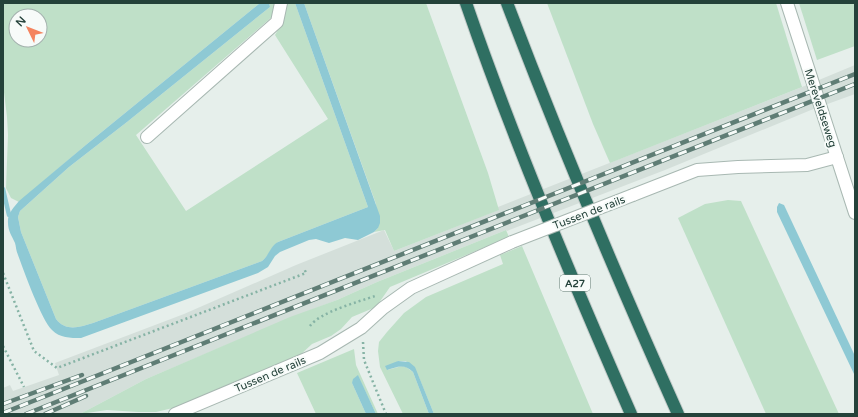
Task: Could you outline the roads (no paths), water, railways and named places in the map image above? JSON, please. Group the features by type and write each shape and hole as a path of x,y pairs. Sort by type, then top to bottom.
{"highway":[{"name":"A27","path":"466,3 533,181 631,414"},
{"path":"507,3 570,164 678,414"}],"street":[{"path":"147,137 277,22 281,3"},
{"name":"Mereveldseweg","path":"787,3 855,213"},
{"name":"Tussen de rails","path":"175,414 320,354 361,328 383,308 411,288 512,242 697,170 807,165 837,157"}],"water":[{"path":"260,3 269,3 270,7 69,167 20,211 18,217 21,232 56,319 64,326 69,327 78,327 93,323 262,261 273,246 278,242 368,207 295,3 304,3 380,216 378,228 374,232 358,240 345,238 329,243 316,239 309,240 280,252 275,256 268,267 258,273 81,338 58,335 48,325 28,283 15,243 9,231 8,220 11,211 19,201 87,144"},
{"path":"779,203 784,205 855,356 855,376 777,212"},
{"path":"398,361 409,362 415,367 434,414 429,414 413,372 410,369 407,367 397,367 387,370 385,366"},
{"path":"358,375 376,414 366,414 352,383 353,379"}],"waterway":[{"path":"3,189 9,215"}],"railway":[{"path":"3,413 855,74"},
{"path":"26,414 855,84"},
{"path":"3,404 82,375"},
{"path":"45,414 86,396"}]}
